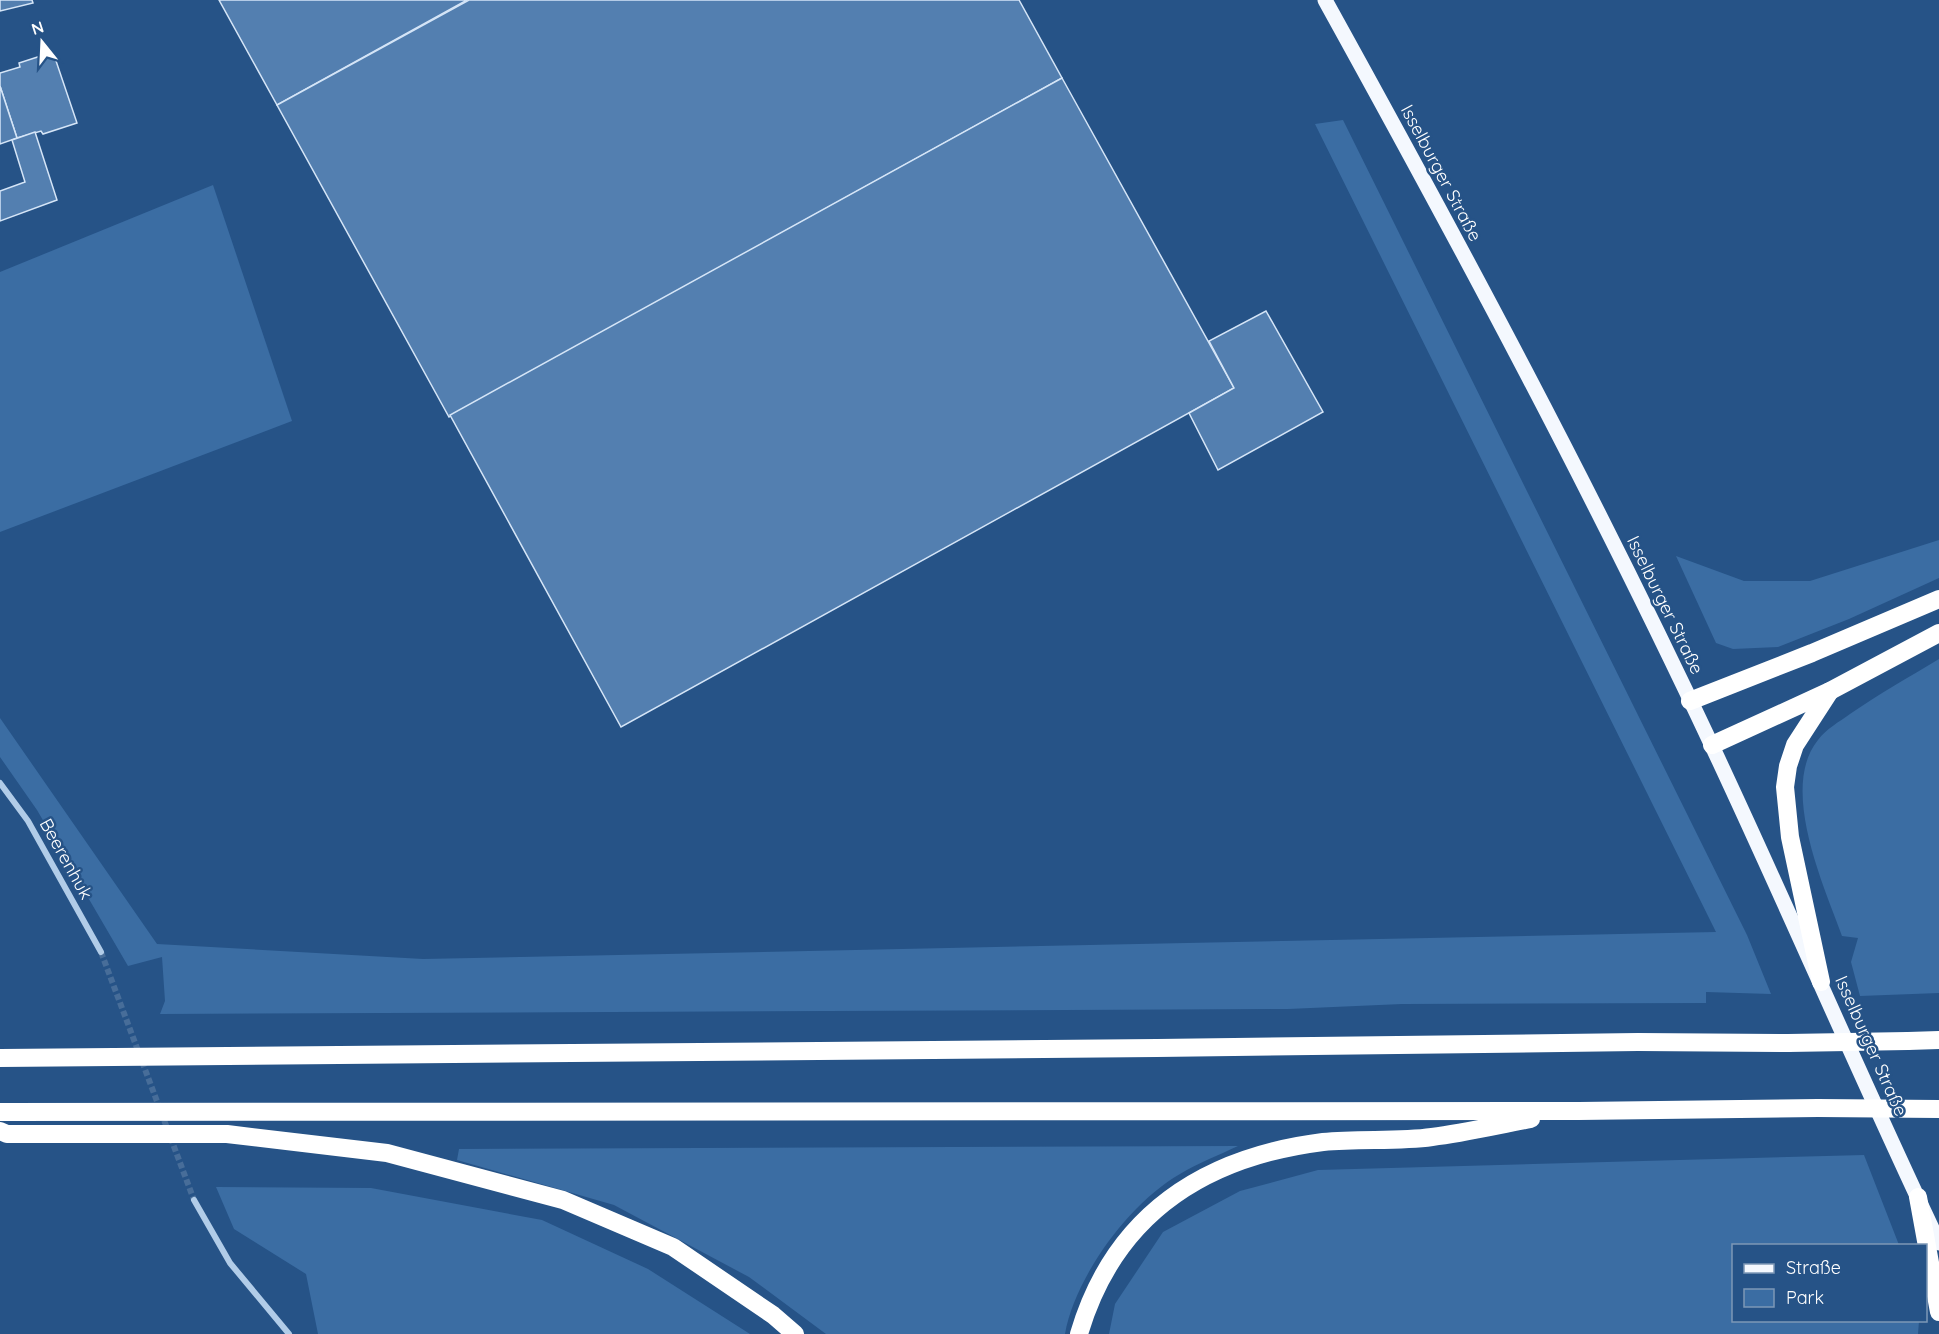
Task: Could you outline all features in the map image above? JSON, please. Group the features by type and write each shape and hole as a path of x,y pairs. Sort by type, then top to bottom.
{"highway":[{"path":"1690,701 1812,653 1939,599"},
{"path":"1712,745 1830,691 1939,633"},
{"path":"1821,982 1790,837 1785,787 1788,766 1795,745 1830,691"},
{"path":"0,1058 1939,1040"},
{"path":"0,1112 1939,1109"},
{"path":"1079,1334 1097,1285 1120,1247 1151,1213 1187,1187 1226,1166 1276,1150 1315,1144 1432,1137 1579,1111"},
{"path":"0,1131 7,1134 226,1134 387,1153 563,1200 673,1247 773,1315 795,1334"},
{"path":"1918,1197 1927,1244"},
{"path":"1927,1246 1939,1312"}],"main road":[{"name":"Isselburger Straße","path":"1325,0 1588,492 1712,745 1939,1242"}],"street":[{"name":"Beerenhuk","path":"0,783 28,821 101,952"},
{"path":"195,1200 230,1263 289,1334"}],"green space":[{"path":"1343,120 1747,935 1771,994 1706,992 1706,1003 1402,1004 1288,1009 160,1014 165,1001 162,957 128,966 37,810 0,757 0,718 157,944 423,959 1716,932 1315,124"},
{"path":"213,185 292,421 0,532 0,272"},
{"path":"1939,540 1939,578 1849,619 1778,647 1733,649 1716,643 1676,556 1744,581 1810,581"},
{"path":"1939,659 1939,993 1860,996 1851,962 1858,938 1842,936 1816,865 1809,837 1804,810 1803,784 1807,760 1825,732"},
{"path":"1238,1146 1180,1174 1142,1203 1124,1222 1092,1266 1080,1289 1065,1334 826,1334 749,1277 614,1205 457,1160 459,1149"},
{"path":"1864,1155 1899,1244 1732,1244 1732,1322 1919,1322 1918,1334 1109,1334 1115,1304 1163,1232 1240,1191 1318,1170"},
{"path":"216,1187 371,1188 542,1220 648,1269 750,1334 318,1334 306,1274 234,1229"}],"building":[{"path":"0,0 32,0 33,3 0,11"},
{"path":"219,0 467,0 277,105"},
{"path":"469,0 1019,0 1062,78 449,417 277,105"},
{"path":"53,52 77,123 43,134 41,131 17,138 0,86 0,73 20,67 19,63"},
{"path":"1062,78 1234,388 621,727 450,415"},
{"path":"0,86 17,138 0,144"},
{"path":"35,132 57,200 0,221 0,191 25,182 12,140"},
{"path":"1266,311 1323,412 1218,470 1189,413 1234,388 1209,341"}],"tunnel":[{"path":"101,952 194,1200"}]}
